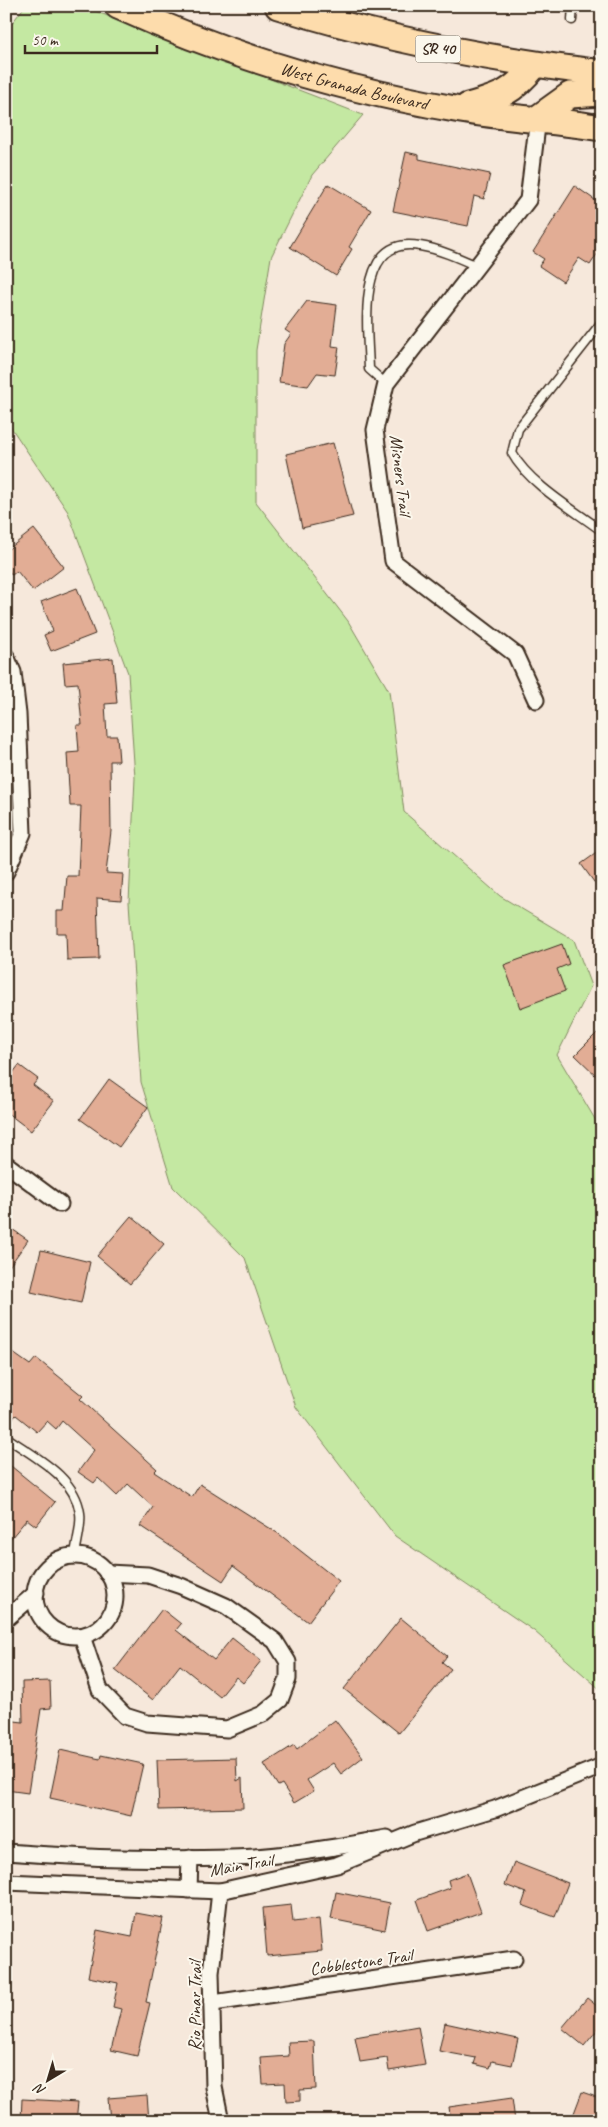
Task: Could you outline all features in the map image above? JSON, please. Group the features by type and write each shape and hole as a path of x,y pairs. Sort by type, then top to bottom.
{"main road":[{"name":"West Granada Boulevard","path":"118,6 185,35 246,56 362,88 456,109 538,118 602,128"},
{"name":"SR 40","path":"278,6 431,47 535,65 602,73"},
{"path":"456,109 503,95 519,84 535,65"},
{"path":"538,118 570,95 602,94"}],"street":[{"name":"Misners Trail","path":"536,700 515,654 393,561 376,430 386,384 528,200 538,118"},
{"path":"6,656 13,672 12,716 23,833 6,872"},
{"path":"6,1164 60,1204"},
{"path":"75,1556 88,1558 100,1564 107,1573 114,1586 115,1600 112,1612 105,1623 94,1632 82,1636 69,1636 57,1631 46,1623 39,1612 36,1593 42,1575 50,1565 62,1558 75,1556"},
{"path":"82,1636 100,1690 126,1716 147,1723 227,1729 264,1714 280,1700 286,1686 288,1662 275,1641 226,1606 181,1586 148,1575 107,1573"},
{"path":"6,1619 36,1593"},
{"name":"Main Trail","path":"6,1882 220,1891 337,1865 415,1834 494,1808 602,1766"},
{"name":"Main Trail","path":"6,1852 65,1857 233,1858 326,1848 415,1834"},
{"path":"256,1856 259,1882"},
{"path":"189,1890 190,1858"},
{"name":"Rio Pinar Trail","path":"220,1891 211,1973 214,2087 221,2121"},
{"name":"Cobblestone Trail","path":"213,2003 514,1959"}],"lane":[{"path":"572,20 573,6"},
{"path":"386,384 368,370 367,298 374,270 382,257 396,247 418,245 449,254 477,266"},
{"path":"601,326 518,429 512,453 518,465 602,531"},
{"path":"6,1437 67,1481 77,1501 80,1515 75,1556"}],"green space":[{"path":"25,6 82,6 363,115 312,175 271,257 256,350 256,502 348,621 389,691 404,812 500,896 574,940 591,986 557,1055 602,1131 602,1691 534,1631 395,1536 296,1407 245,1258 173,1187 141,1082 129,902 135,778 128,673 68,512 6,420 6,31"}],"building":[{"path":"406,152 419,155 419,159 490,174 484,199 474,196 468,226 393,211"},
{"path":"328,184 371,210 349,247 352,249 336,276 290,247"},
{"path":"575,186 602,205 602,247 590,265 579,258 563,282 539,266 544,259 533,252"},
{"path":"307,301 337,305 332,346 339,347 335,375 317,373 308,386 279,382 284,344 291,334 285,330"},
{"path":"333,443 353,516 302,528 286,454"},
{"path":"34,529 64,567 33,591 17,571 12,575 6,567 6,551"},
{"path":"77,588 95,634 51,651 44,635 53,631 41,602"},
{"path":"113,658 117,703 105,704 107,736 117,736 119,761 110,761 111,831 106,873 123,874 121,900 97,898 99,959 67,960 66,933 57,933 57,911 64,911 67,876 78,876 81,806 70,806 67,753 79,752 77,725 82,725 78,683 65,684 63,663"},
{"path":"602,849 602,893 581,864"},
{"path":"562,944 569,964 557,969 565,991 520,1008 504,965"},
{"path":"602,1028 602,1081 575,1055"},
{"path":"19,1065 38,1079 33,1085 54,1101 31,1131 6,1112 6,1082"},
{"path":"109,1079 148,1107 119,1147 80,1119"},
{"path":"131,1216 164,1244 130,1284 97,1256"},
{"path":"6,1225 28,1240 6,1271"},
{"path":"41,1250 90,1262 81,1303 31,1292"},
{"path":"6,1348 30,1365 36,1358 83,1396 80,1399 157,1469 154,1472 192,1497 200,1484 279,1534 339,1581 308,1622 233,1566 223,1581 140,1526 153,1507 128,1484 117,1496 98,1478 94,1483 78,1472 94,1450 62,1421 56,1429 47,1421 37,1432 16,1415 6,1426"},
{"path":"6,1462 55,1502 36,1526 27,1519 6,1544"},
{"path":"162,1609 181,1624 176,1630 214,1660 232,1638 261,1661 243,1683 236,1677 220,1697 180,1665 153,1700 115,1670"},
{"path":"401,1618 447,1656 442,1662 451,1669 399,1733 344,1689"},
{"path":"50,1681 51,1708 41,1709 28,1793 6,1790 6,1720 23,1722 22,1682"},
{"path":"335,1720 363,1757 341,1774 333,1763 307,1780 314,1791 294,1803 282,1784 278,1786 264,1764 294,1745 297,1749"},
{"path":"60,1750 100,1759 101,1755 143,1764 131,1816 50,1798"},
{"path":"236,1758 237,1781 242,1778 243,1808 159,1810 157,1760"},
{"path":"514,1862 568,1883 555,1917 522,1905 526,1893 505,1885"},
{"path":"467,1873 481,1912 428,1931 417,1900 450,1888 448,1880"},
{"path":"336,1892 390,1903 385,1930 331,1919"},
{"path":"291,1905 293,1922 319,1919 322,1951 267,1956 263,1908"},
{"path":"136,1913 163,1918 146,2002 150,2003 137,2056 111,2050 121,2009 113,2007 118,1983 88,1977 97,1930 132,1937"},
{"path":"587,1998 602,2010 602,2024 584,2046 562,2028"},
{"path":"445,2023 518,2039 512,2065 492,2061 490,2068 474,2064 476,2058 439,2051"},
{"path":"418,2026 425,2065 389,2071 387,2058 360,2062 355,2037"},
{"path":"314,2041 316,2089 300,2090 300,2101 286,2102 285,2083 263,2084 261,2058 289,2056 288,2042"},
{"path":"582,2092 602,2099 602,2121 571,2121"},
{"path":"147,2095 149,2121 110,2121 108,2098"},
{"path":"512,2098 515,2121 451,2121 449,2107"},
{"path":"22,2099 78,2102 76,2121 21,2121"}]}
